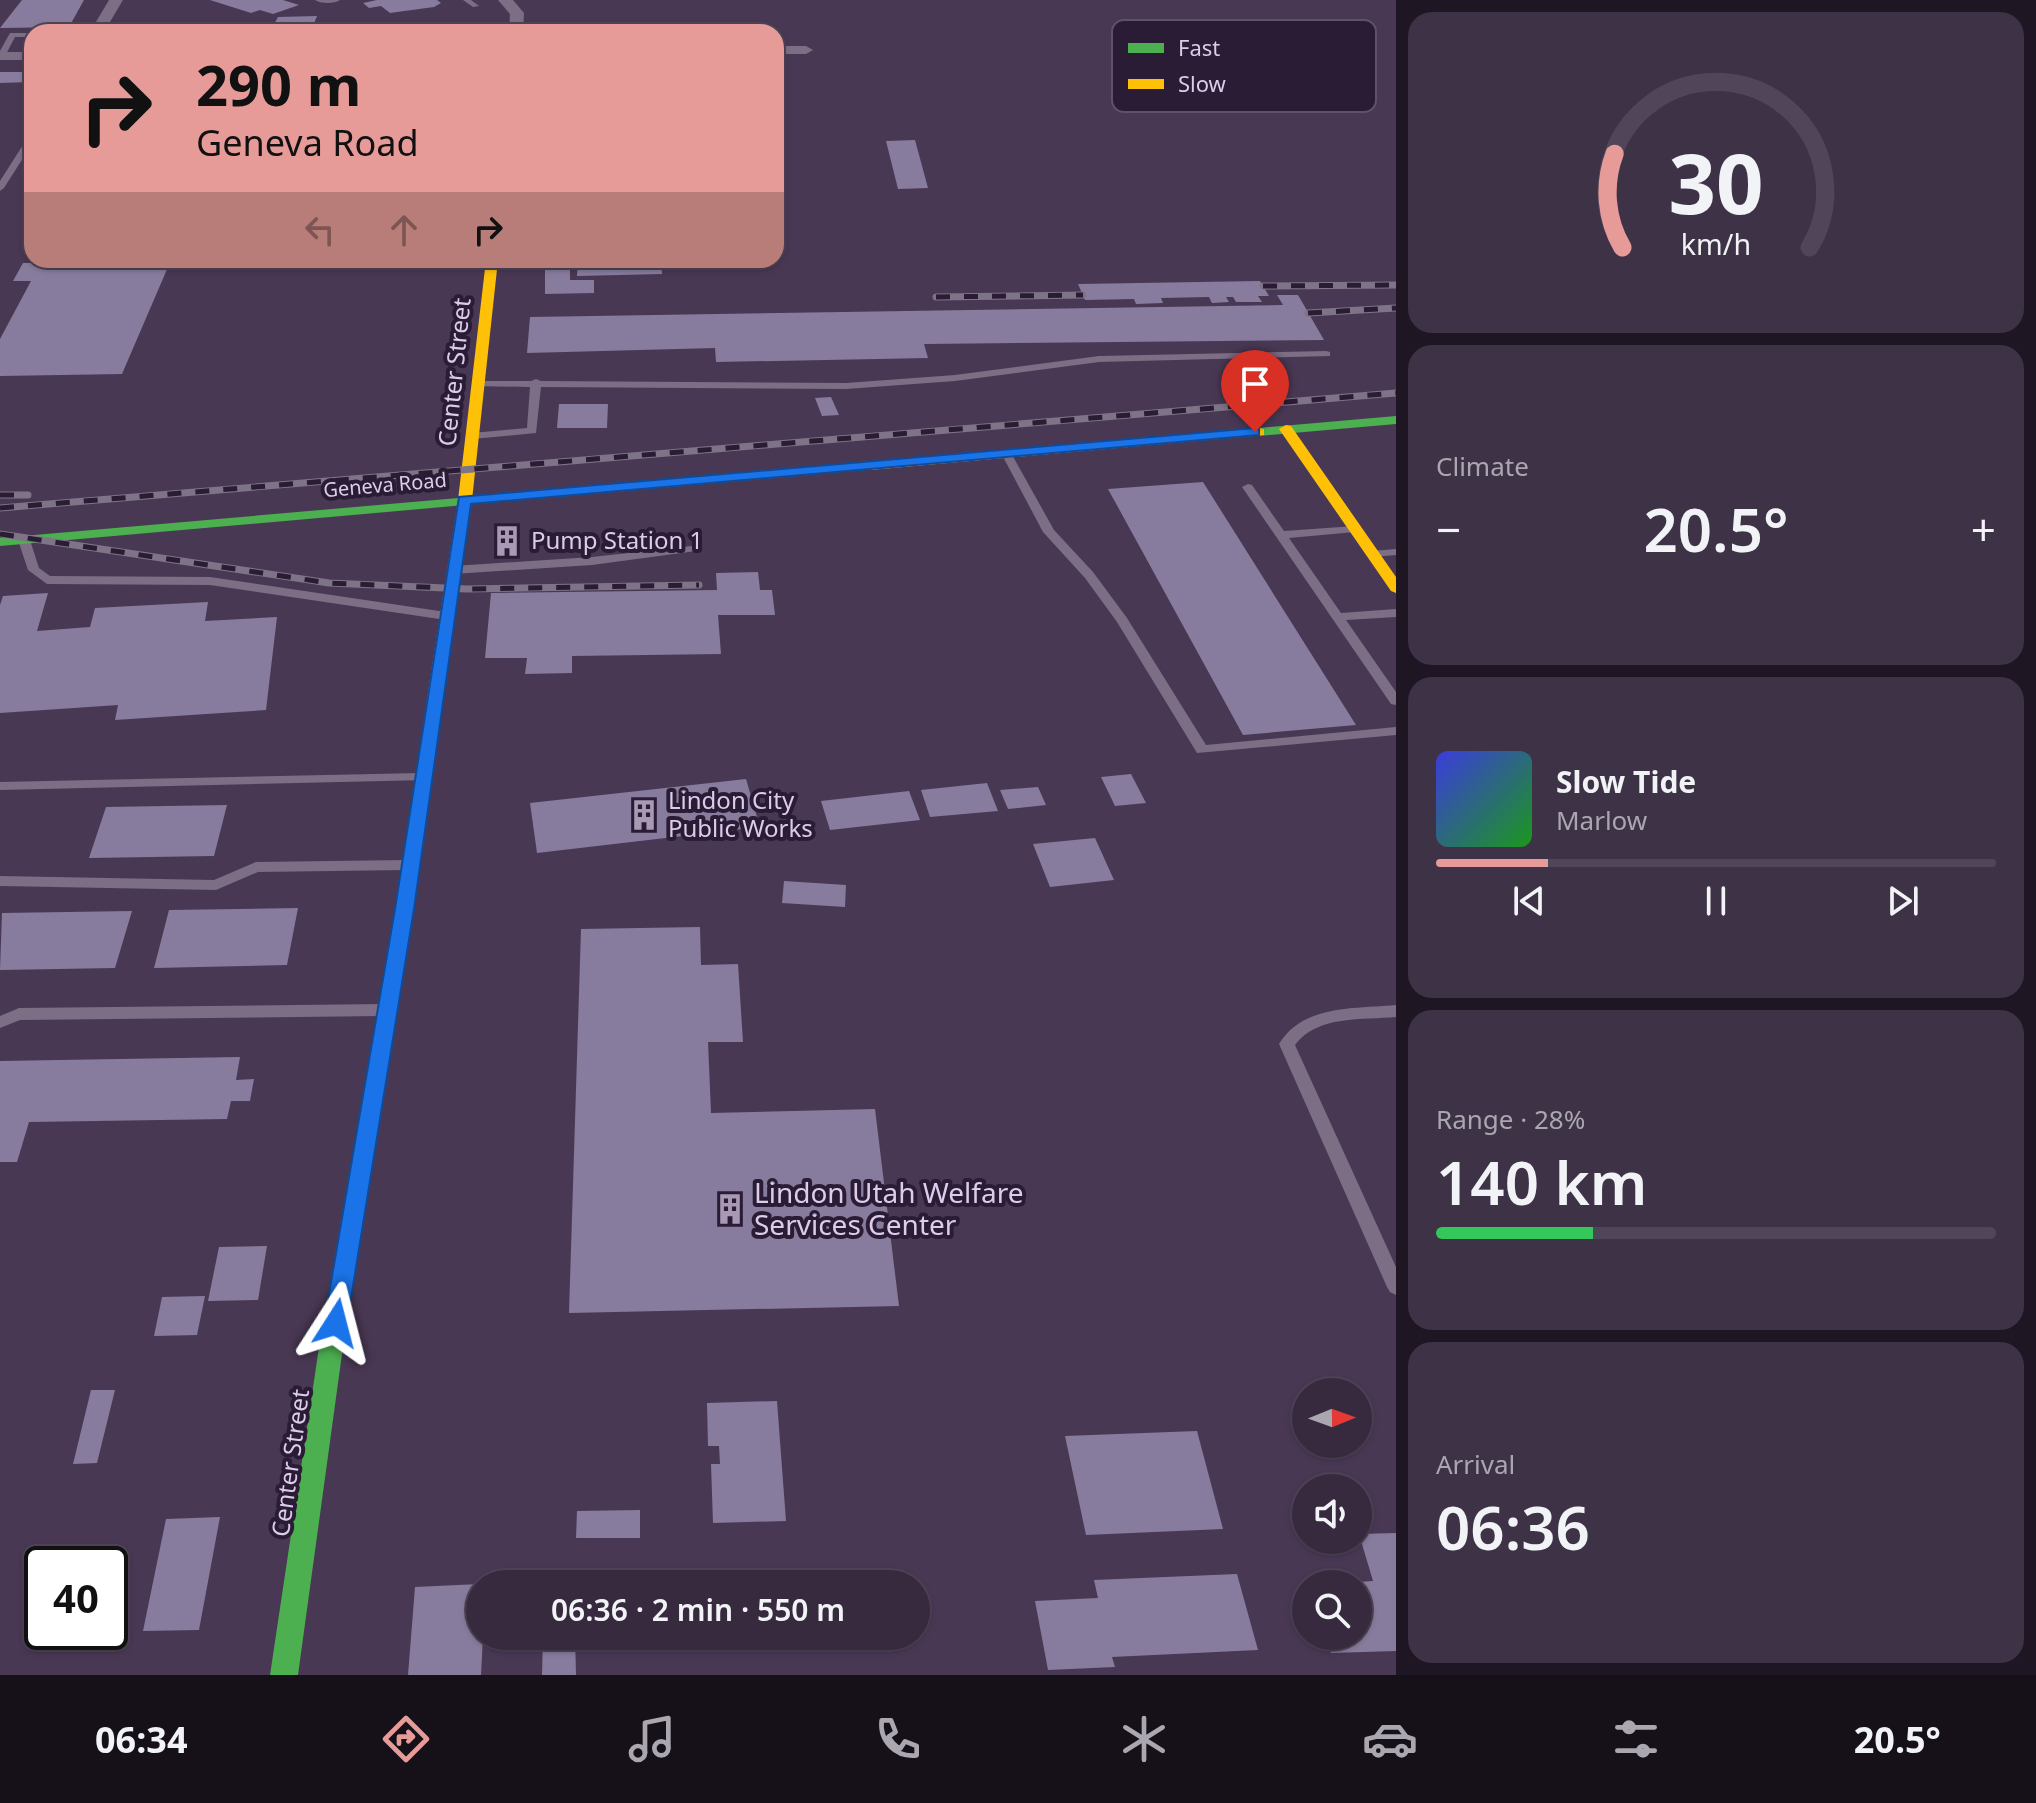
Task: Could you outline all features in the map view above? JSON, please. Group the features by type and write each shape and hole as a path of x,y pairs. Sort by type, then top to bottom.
{"street":[{"path":"102,24 116,0"},
{"path":"505,0 517,13 516,24"},
{"path":"784,50 806,50"},
{"path":"0,56 24,56"},
{"name":"Center Street","path":"284,1675 330,1354 388,1010 465,500 491,268"},
{"name":"Geneva Road","path":"0,542 1396,420"},
{"path":"1286,429 1396,588"}],"lane":[{"path":"318,0 337,0"},
{"path":"466,0 475,6"},
{"path":"0,56 13,35"},
{"path":"0,36 24,35"},
{"path":"0,188 24,150"},
{"path":"478,384 846,386 955,378 1099,359 1326,354"},
{"path":"472,436 532,431 536,382"},
{"path":"1006,453 1049,532 1089,575 1123,621 1202,750 1396,731"},
{"path":"1248,487 1396,701"},
{"path":"1281,535 1355,529"},
{"path":"24,540 34,570 47,580 210,581 446,616"},
{"path":"453,570 592,561 692,549"},
{"path":"1372,554 1396,552"},
{"path":"1338,617 1396,613"},
{"path":"0,786 422,777"},
{"path":"0,881 216,885 256,867 410,865"},
{"path":"0,1022 19,1014 388,1010"},
{"path":"1396,1011 1311,1023 1294,1030 1287,1044 1396,1287"}],"building":[{"path":"22,0 84,0 71,24 24,24 24,28 0,28"},
{"path":"210,0 283,0 299,5 273,14 260,10 251,13"},
{"path":"377,0 437,0 441,3 434,7 390,13 381,6 369,8 363,3"},
{"path":"317,16 314,24 274,24 278,17"},
{"path":"0,72 24,72 24,82 0,83"},
{"path":"915,140 928,188 898,189 886,141"},
{"path":"23,263 24,268 168,268 122,374 0,376 0,339 31,281 13,281"},
{"path":"578,268 662,268 662,274 577,276"},
{"path":"545,269 570,269 570,280 594,280 594,293 545,294"},
{"path":"1260,281 1269,296 1258,296 1262,302 1236,302 1233,297 1226,297 1229,302 1212,303 1209,297 1161,298 1163,303 1136,304 1134,299 1085,300 1078,284"},
{"path":"1277,295 1298,295 1324,340 924,344 928,358 716,362 715,348 527,353 530,317 1283,305"},
{"path":"831,397 839,415 822,416 815,398"},
{"path":"559,404 608,404 607,428 557,428"},
{"path":"1203,482 1356,725 1243,735 1108,489"},
{"path":"758,572 760,590 772,590 775,615 718,615 721,654 572,656 572,673 525,674 527,658 485,658 491,593 717,590 716,573"},
{"path":"48,593 37,631 90,627 95,608 208,602 205,621 277,617 266,710 115,720 118,705 0,713 0,605 3,596"},
{"path":"1131,774 1146,803 1115,806 1101,777"},
{"name":"Lindon City Public Works","path":"746,779 760,827 537,853 530,803"},
{"path":"987,783 998,811 930,817 921,790"},
{"path":"1038,787 1046,805 1008,809 1000,790"},
{"path":"909,791 920,820 830,830 821,801"},
{"path":"227,805 214,856 89,858 106,807"},
{"path":"1095,838 1114,880 1050,887 1033,844"},
{"path":"784,881 846,885 845,907 782,903"},
{"path":"298,908 287,965 154,968 169,910"},
{"path":"132,911 115,968 0,970 2,913"},
{"name":"Lindon Utah Welfare Services Center","path":"700,927 701,965 738,964 743,1042 708,1042 711,1113 875,1109 899,1306 569,1313 581,929"},
{"path":"240,1057 236,1080 254,1079 250,1101 231,1101 227,1119 29,1122 17,1162 0,1162 0,1061"},
{"path":"267,1246 258,1300 208,1301 219,1247"},
{"path":"205,1296 197,1335 154,1336 162,1297"},
{"path":"91,1390 115,1390 97,1463 73,1464"},
{"path":"777,1401 786,1521 713,1523 711,1464 720,1464 719,1446 708,1446 707,1403"},
{"path":"1197,1431 1223,1529 1086,1535 1065,1436"},
{"path":"640,1510 640,1538 576,1538 577,1511"},
{"path":"220,1517 199,1630 143,1631 166,1519"},
{"path":"1396,1533 1396,1651 1331,1653 1330,1650 1372,1650 1373,1581 1365,1554 1372,1554 1372,1534"},
{"path":"1237,1574 1258,1650 1112,1657 1115,1667 1048,1670 1035,1601 1098,1598 1094,1580"},
{"path":"466,1585 466,1650 482,1650 481,1675 408,1675 415,1587"},
{"path":"543,1650 575,1650 576,1675 542,1675"}],"railway":[{"path":"1263,286 1396,285"},
{"path":"936,297 1083,295"},
{"path":"1308,313 1396,308"},
{"path":"0,508 1396,393"},
{"path":"0,495 28,495"},
{"path":"0,534 329,583 468,589 699,585"}],"traffic: fast":[{"path":"1259,432 1396,420"},
{"path":"0,542 870,466"},
{"path":"284,1675 330,1354 404,909 435,699"}],"traffic: slow":[{"path":"435,699 465,500 491,268"},
{"path":"1286,429 1396,588"},
{"path":"870,466 1259,432"}],"place":[{"name":"Pump Station 1","path":"507,541"},
{"name":"Lindon City Public Works","path":"644,815"},
{"name":"Lindon Utah Welfare Services Center","path":"730,1209"}],"route":[{"path":"336,1323 404,909 465,500 1255,432"}]}
